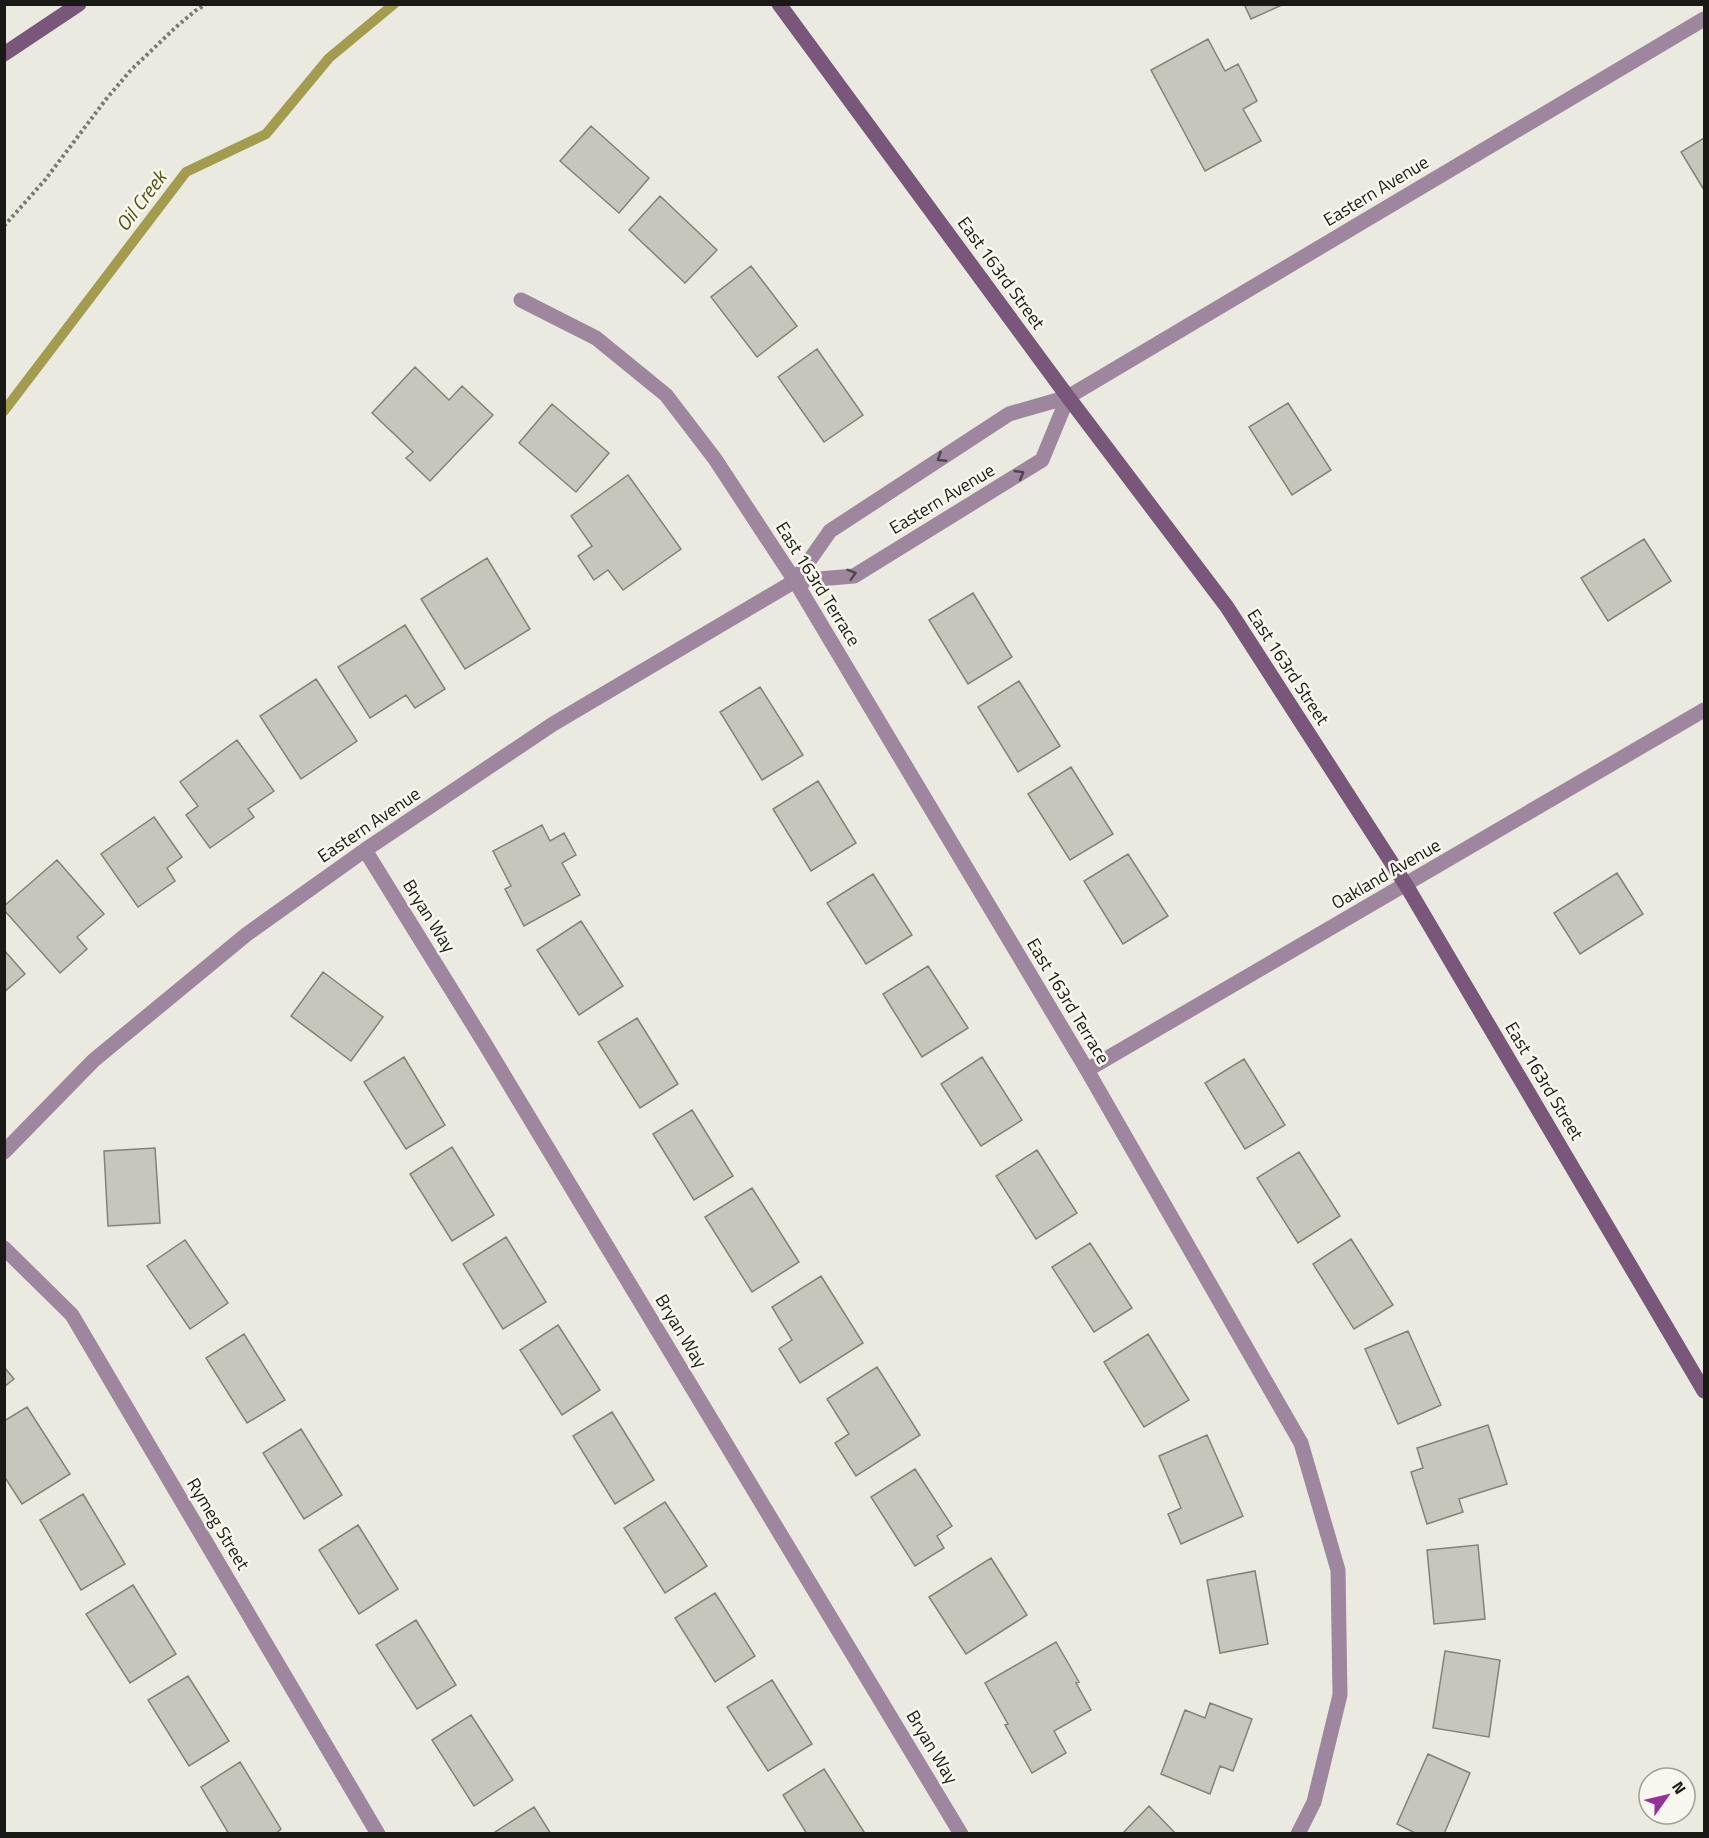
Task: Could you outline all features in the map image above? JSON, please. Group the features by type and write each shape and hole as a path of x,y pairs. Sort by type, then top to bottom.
{"street":[{"path":"4,54 79,4"},
{"name":"East 163rd Street","path":"779,4 1068,397 1227,607 1406,885 1704,1391"},
{"name":"Eastern Avenue","path":"4,1152 94,1060 247,934 365,850 552,724 795,581 830,531 1009,414 1068,397 1704,18"},
{"name":"East 163rd Terrace","path":"521,300 596,338 666,395 715,459 795,581 1086,1070 1301,1443 1338,1570 1340,1695 1314,1802 1298,1833"},
{"name":"Eastern Avenue","path":"795,581 854,576 1042,460 1068,397"},
{"name":"Oakland Avenue","path":"1086,1070 1704,710"},
{"name":"Bryan Way","path":"365,850 497,1064 961,1833"},
{"name":"Rymeg Street","path":"4,1248 72,1316 378,1833"}],"path":[{"path":"4,226 45,180 131,70 176,27 206,4"}],"building":[{"path":"1244,4 1284,4 1251,19"},
{"path":"1208,39 1225,71 1238,64 1257,101 1243,109 1261,141 1205,171 1151,70"},
{"path":"591,126 649,178 619,213 560,161"},
{"path":"1704,138 1704,190 1681,152"},
{"path":"660,196 717,250 685,283 629,230"},
{"path":"751,266 797,326 757,357 711,297"},
{"path":"817,349 863,415 824,442 778,377"},
{"path":"415,367 449,400 462,386 493,415 430,481 406,458 413,452 372,413"},
{"path":"1288,403 1331,470 1292,495 1249,427"},
{"path":"552,404 609,453 576,492 519,443"},
{"path":"628,475 681,549 623,590 608,570 594,580 578,556 592,546 571,516"},
{"path":"1644,539 1671,581 1608,621 1581,578"},
{"path":"487,558 530,629 465,669 421,599"},
{"path":"973,593 1012,657 968,684 929,620"},
{"path":"405,625 445,689 415,708 406,695 370,718 338,667"},
{"path":"316,679 357,741 301,779 260,716"},
{"path":"1019,681 1060,746 1018,772 978,707"},
{"path":"760,687 803,755 762,780 720,712"},
{"path":"237,740 274,791 248,809 254,817 210,848 186,815 198,806 180,782"},
{"path":"1071,767 1113,834 1070,860 1028,794"},
{"path":"818,781 856,843 811,871 773,809"},
{"path":"154,817 182,857 167,868 175,881 138,907 101,854"},
{"path":"542,825 550,841 564,833 576,855 562,863 580,895 524,926 505,889 511,886 493,851"},
{"path":"1128,854 1168,916 1123,944 1084,881"},
{"path":"57,860 104,914 77,937 87,949 60,973 4,910 4,906"},
{"path":"1617,873 1643,914 1580,954 1554,913"},
{"path":"873,874 912,935 866,964 827,903"},
{"path":"581,921 623,986 579,1015 537,950"},
{"path":"4,950 25,974 4,992"},
{"path":"928,966 968,1028 922,1057 883,994"},
{"path":"323,972 383,1017 351,1061 291,1016"},
{"path":"637,1018 678,1084 640,1108 598,1042"},
{"path":"404,1057 445,1125 406,1149 364,1082"},
{"path":"982,1057 1022,1120 981,1146 941,1084"},
{"path":"1244,1059 1285,1125 1245,1149 1205,1083"},
{"path":"692,1110 733,1176 694,1200 653,1134"},
{"path":"452,1147 494,1215 452,1241 410,1174"},
{"path":"155,1148 160,1223 108,1226 104,1151"},
{"path":"1037,1150 1077,1213 1036,1239 996,1176"},
{"path":"1299,1152 1340,1216 1298,1243 1257,1178"},
{"path":"752,1188 799,1262 752,1292 705,1217"},
{"path":"506,1237 546,1302 503,1329 463,1264"},
{"path":"1351,1239 1393,1305 1354,1329 1313,1264"},
{"path":"185,1240 228,1303 190,1329 147,1266"},
{"path":"1090,1243 1132,1308 1094,1332 1052,1267"},
{"path":"821,1276 863,1343 800,1383 779,1349 792,1340 772,1307"},
{"path":"558,1325 600,1390 562,1415 520,1350"},
{"path":"1408,1331 1441,1405 1398,1424 1365,1349"},
{"path":"244,1334 285,1400 247,1423 206,1358"},
{"path":"1148,1334 1189,1400 1144,1427 1104,1362"},
{"path":"4,1367 14,1379 4,1387"},
{"path":"877,1367 920,1435 856,1476 835,1443 849,1434 827,1399"},
{"path":"27,1407 70,1474 22,1504 4,1476 4,1421"},
{"path":"612,1412 654,1480 615,1504 573,1436"},
{"path":"1488,1425 1507,1484 1459,1499 1463,1512 1427,1524 1411,1472 1423,1468 1417,1448"},
{"path":"301,1429 342,1495 304,1519 263,1453"},
{"path":"1207,1435 1243,1516 1181,1544 1168,1514 1181,1508 1159,1456"},
{"path":"915,1469 952,1526 937,1536 944,1548 915,1566 871,1497"},
{"path":"83,1494 125,1564 81,1590 40,1520"},
{"path":"665,1502 707,1566 665,1593 624,1528"},
{"path":"358,1525 398,1589 359,1614 319,1550"},
{"path":"1478,1545 1485,1619 1434,1624 1427,1550"},
{"path":"991,1558 1027,1615 966,1654 929,1597"},
{"path":"1255,1571 1268,1644 1220,1653 1207,1580"},
{"path":"133,1585 176,1654 130,1683 86,1614"},
{"path":"715,1593 755,1656 715,1682 675,1618"},
{"path":"416,1620 456,1685 417,1709 376,1645"},
{"path":"1056,1642 1079,1682 1076,1683 1091,1710 1054,1731 1066,1753 1032,1773 985,1683"},
{"path":"1445,1651 1500,1660 1489,1737 1433,1728"},
{"path":"188,1676 229,1741 189,1766 148,1700"},
{"path":"772,1680 812,1744 768,1771 727,1707"},
{"path":"1210,1703 1252,1719 1233,1771 1220,1766 1210,1794 1161,1774 1185,1710 1205,1718"},
{"path":"471,1715 513,1780 474,1806 432,1740"},
{"path":"1428,1754 1470,1773 1444,1834 1417,1834 1397,1824"},
{"path":"240,1762 281,1829 275,1834 229,1834 201,1787"},
{"path":"824,1769 864,1832 862,1834 807,1834 783,1795"},
{"path":"1149,1806 1176,1834 1122,1834"},
{"path":"534,1807 551,1834 492,1834"}],"waterway":[{"name":"Oil Creek","path":"4,411 186,172 266,134 329,58 394,4"}]}
